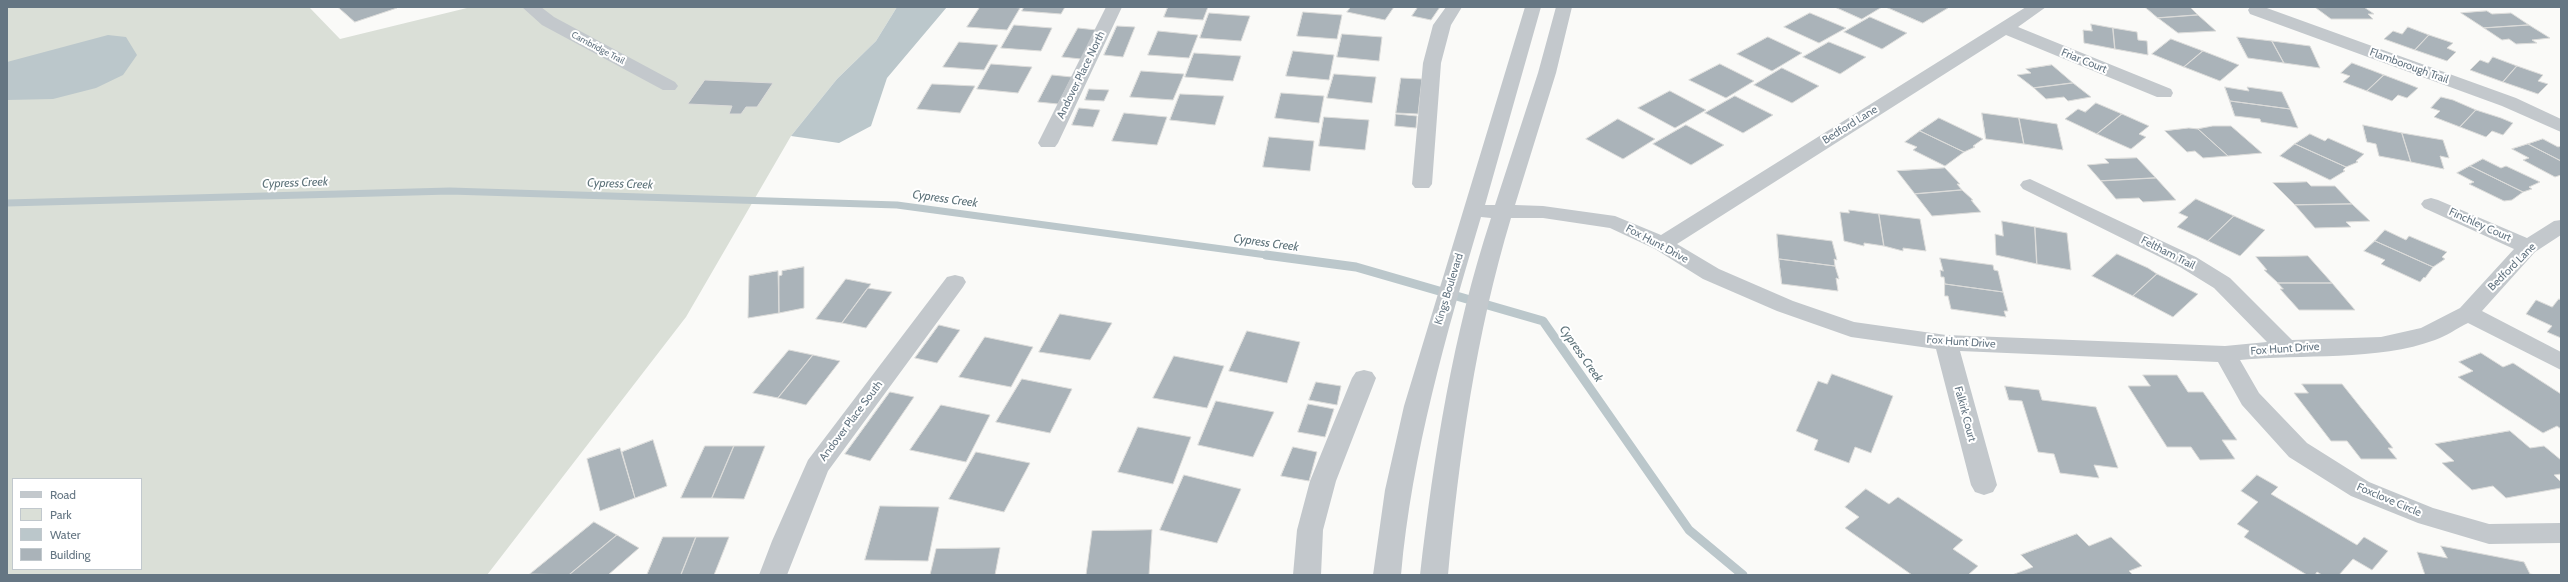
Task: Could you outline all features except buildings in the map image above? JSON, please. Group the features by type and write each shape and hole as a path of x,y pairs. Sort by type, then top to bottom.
{"street":[{"name":"Cambridge Trail","path":"530,7 548,21 669,86"},
{"name":"Andover Place North","path":"1048,143 1114,7"},
{"path":"1422,184 1432,63 1442,25 1454,7"},
{"name":"Kings Boulevard","path":"1387,575 1394,509 1408,437 1440,319 1533,7"},
{"path":"1434,575 1444,480 1471,329 1493,243 1547,73 1564,7"},
{"name":"Bedford Lane","path":"1662,244 2038,7"},
{"name":"Flamborough Trail","path":"2256,10 2509,102 2561,126"},
{"name":"Friar Court","path":"2004,28 2164,93"},
{"name":"Feltham Trail","path":"2030,185 2188,262 2222,283 2286,348"},
{"name":"Finchley Court","path":"2431,204 2528,247"},
{"name":"Fox Hunt Drive","path":"1473,211 1574,215 1615,222 1662,244 1712,274 1785,306 1851,329 1946,343 2225,354 2286,348 2381,345 2428,334 2468,313"},
{"name":"Bedford Lane","path":"2468,313 2528,247 2561,226"},
{"name":"Andover Place South","path":"773,575 785,541 817,467 955,282"},
{"path":"2468,313 2561,362"},
{"name":"Falkirk Court","path":"1946,343 1984,485"},
{"name":"Foxclove Circle","path":"2225,354 2250,399 2298,450 2360,489 2427,516 2489,534 2561,533"},
{"path":"1306,575 1310,530 1323,481 1364,378"}],"green space":[{"path":"7,7 309,7 340,39 471,7 897,7 876,41 837,79 791,136 686,317 487,575 7,575"}],"water":[{"path":"897,7 947,7 887,78 871,126 839,143 791,136 837,79 876,41"},
{"path":"108,35 126,37 137,55 123,75 96,88 53,99 7,100 7,62"}],"waterway":[{"name":"Cypress Creek","path":"7,203 450,191 897,205 1274,256"},
{"name":"Cypress Creek","path":"1266,255 1356,267 1543,321 1689,530 1743,575"}]}
